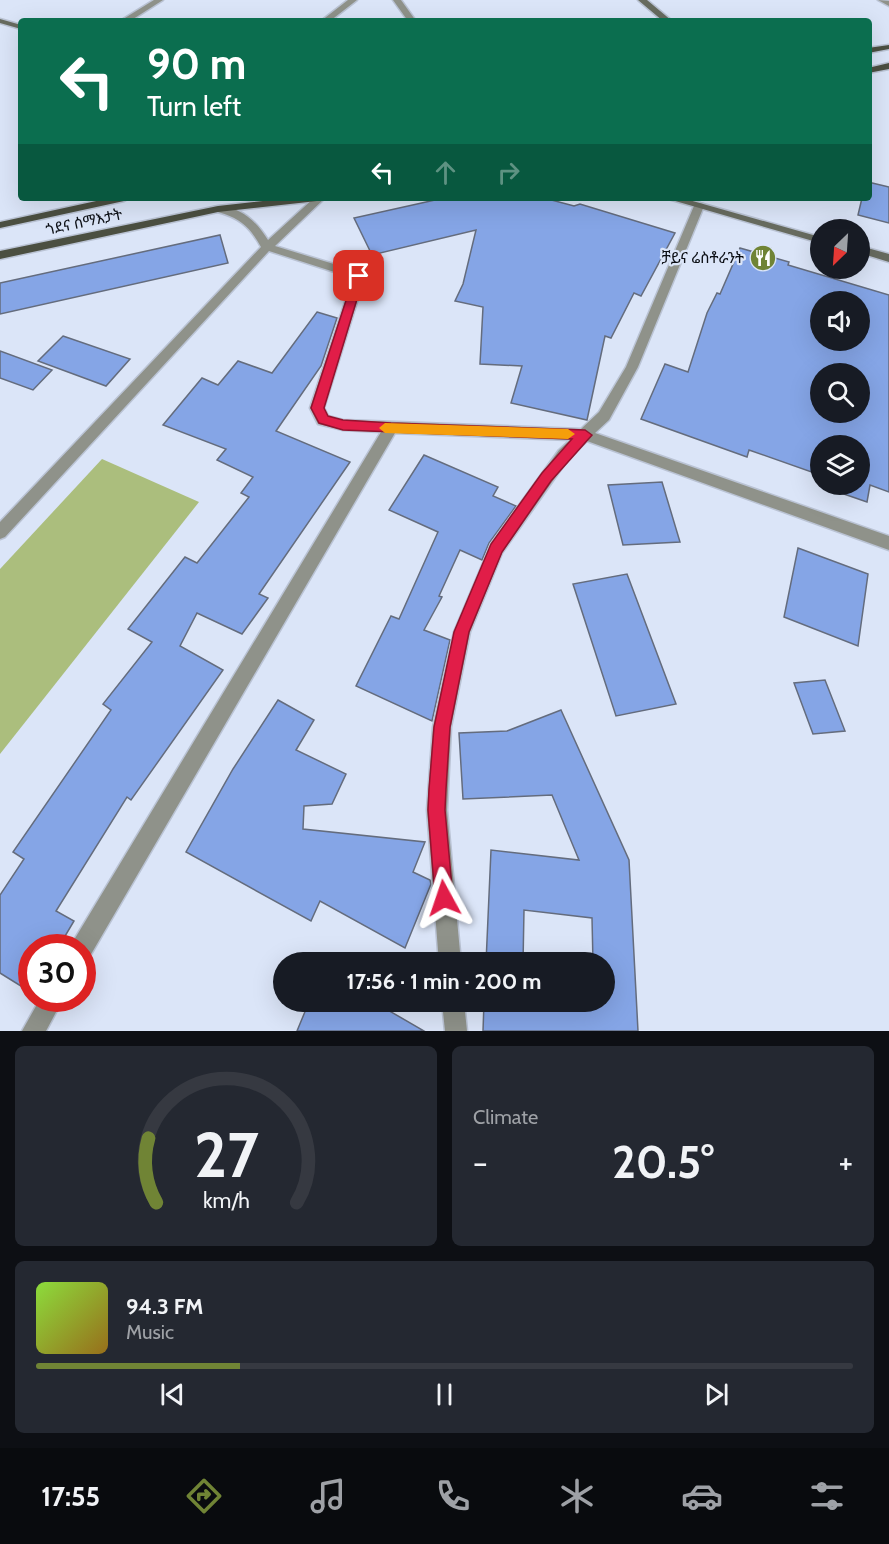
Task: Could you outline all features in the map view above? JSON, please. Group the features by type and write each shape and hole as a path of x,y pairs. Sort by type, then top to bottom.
{"main road":[{"path":"642,0 664,18"},
{"path":"0,21 18,26"},
{"path":"872,50 889,47"},
{"path":"872,70 889,66"},
{"name":"ጎደና ሰማእታት","path":"0,225 110,201"},
{"name":"ጎደና ሰማእታት","path":"0,255 218,209 291,201"},
{"path":"681,201 810,237"},
{"path":"870,253 889,258"}],"street":[{"path":"129,18 159,0"},
{"path":"329,18 353,0"},
{"path":"397,0 410,18"},
{"path":"882,0 889,4"},
{"path":"0,532 267,247 315,201"},
{"path":"449,952 436,810 442,727 462,632 496,549 564,454 604,416 632,367 699,206"},
{"path":"218,209 239,213 249,220 267,247 359,276 317,408 323,420 343,425 391,428 585,435 889,543"},
{"path":"90,934 391,428"},
{"path":"33,1031 44,1012"},
{"path":"454,1012 456,1031"}],"green space":[{"path":"102,459 199,502 0,754 0,569"}],"building":[{"path":"872,183 889,187 889,223 858,215 861,201 872,201"},
{"path":"430,201 555,201 574,206 580,204 675,233 641,296 634,293 611,338 605,336 587,420 511,403 522,366 480,364 483,307 455,301 463,284 476,230 372,255 354,218"},
{"path":"220,235 228,263 0,314 0,283"},
{"path":"740,248 789,262 788,265 810,272 810,279 835,279 889,295 889,492 870,485 870,435 810,435 810,471 749,450 747,457 641,419 665,364 688,372 707,313 717,293 720,294"},
{"path":"317,312 337,318 321,366 276,431 350,462 259,594 268,598 242,634 197,613 180,646 223,670 131,800 127,797 56,911 74,921 66,934 18,934 18,984 0,973 0,895 24,859 13,852 111,710 103,704 152,642 128,629 185,557 197,563 249,497 241,493 253,477 217,460 226,449 163,425 202,378 218,385 238,361 272,373"},
{"path":"63,336 130,359 106,386 38,361"},
{"path":"0,351 52,370 33,390 0,378"},
{"path":"424,455 498,487 493,496 516,506 489,543 482,560 460,550 439,596 442,597 424,630 450,640 432,721 356,686 391,616 399,619 438,532 389,510"},
{"path":"662,482 680,542 623,545 608,485"},
{"path":"847,495 868,495 867,502"},
{"path":"798,548 868,574 858,646 784,617"},
{"path":"627,574 676,704 616,716 573,584"},
{"path":"825,680 845,731 813,734 794,683"},
{"path":"278,700 314,720 296,750 346,774 332,804 304,806 303,829 425,842 413,872 430,880 431,884 405,948 320,901 311,921 186,852 233,769"},
{"path":"561,710 629,860 638,1031 483,1031 484,1012 615,1012 615,952 593,952 592,918 524,910 523,952 486,952 491,850 579,860 552,795 463,799 459,733 507,731"},
{"path":"305,1012 391,1012 424,1031 297,1031"}],"slow traffic":[{"path":"385,428 568,434"}],"place":[{"name":"ቻይና ሬስቶራንት","path":"763,258"}],"route":[{"path":"359,276 317,408 323,420 343,425 391,428 585,435 564,454 546,477 496,549 462,632 442,727 436,810 444,898"}]}
